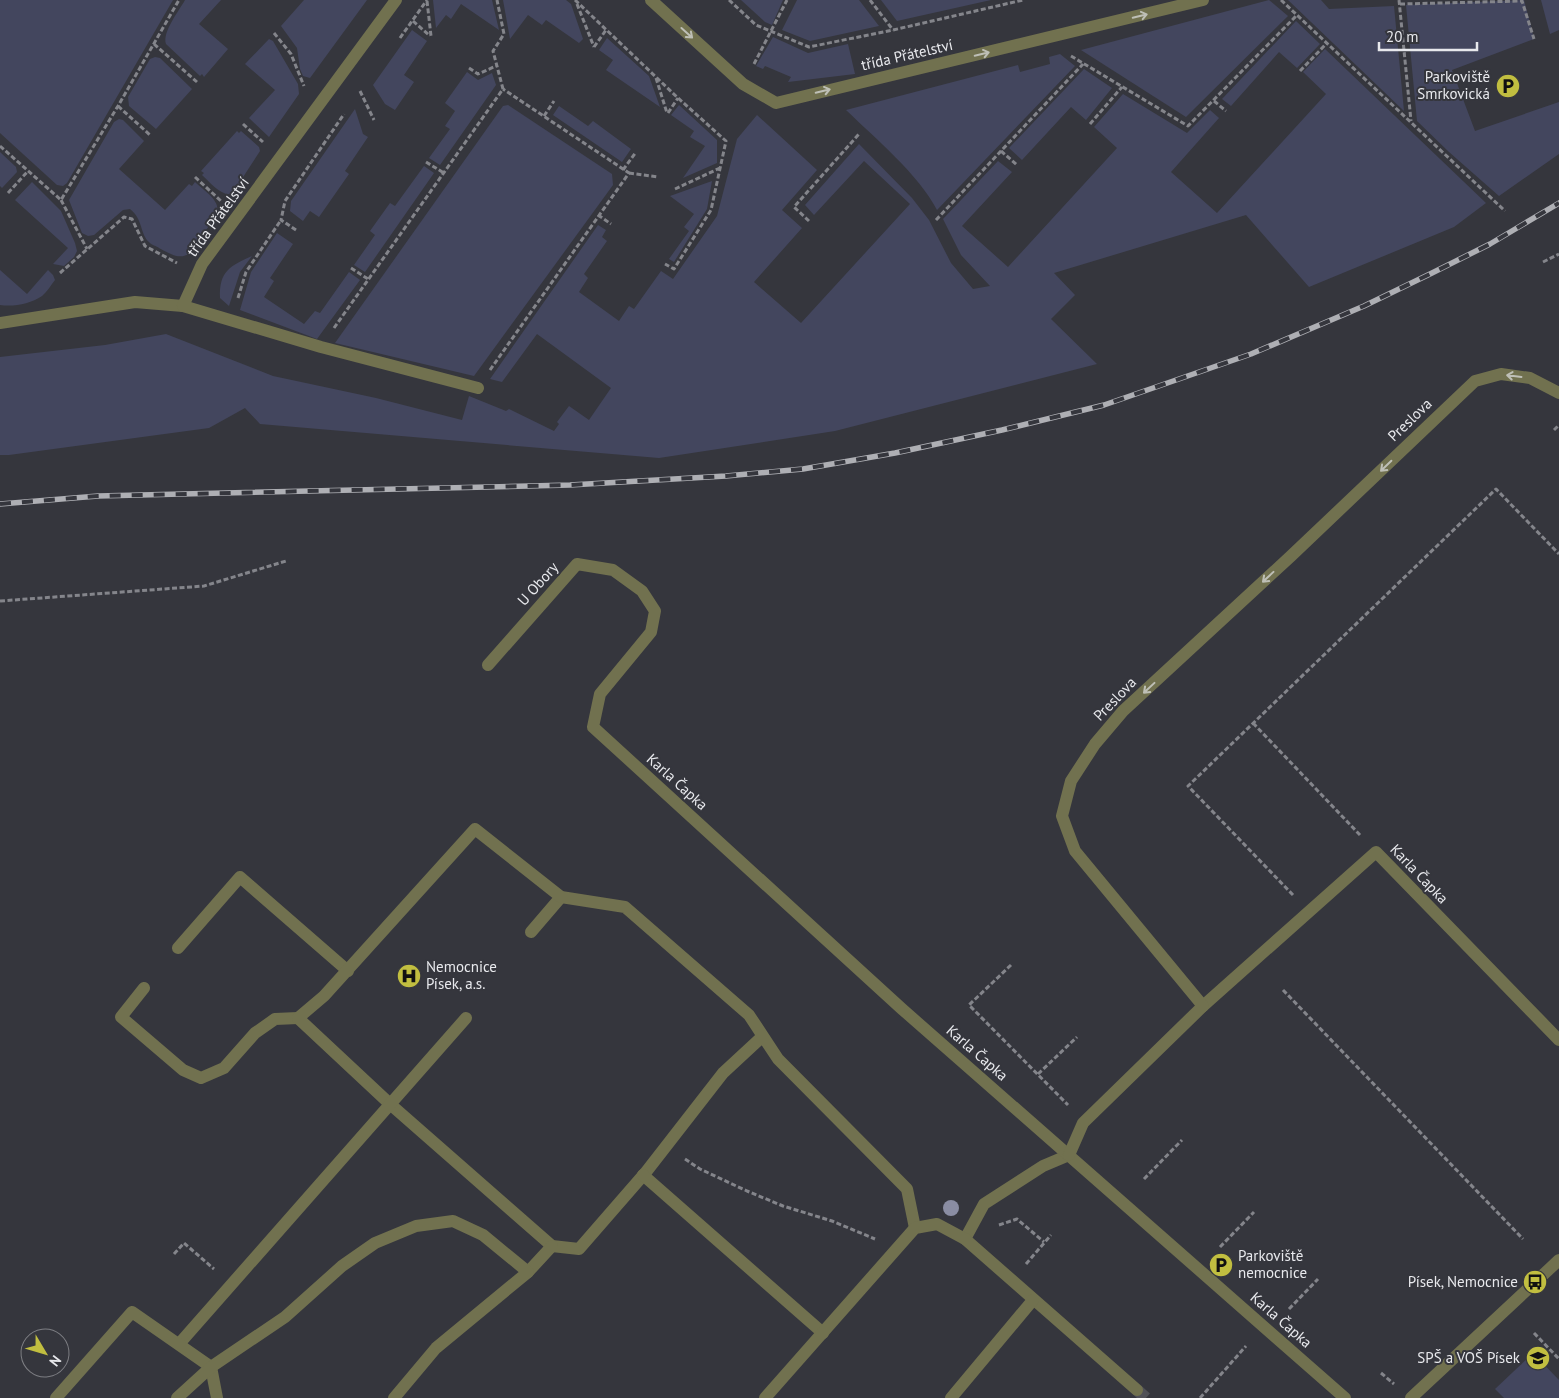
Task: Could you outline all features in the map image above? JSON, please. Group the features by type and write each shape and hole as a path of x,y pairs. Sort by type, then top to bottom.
{"street":[{"name":"třída Přátelství","path":"183,306 202,264 396,0"},
{"name":"třída Přátelství","path":"651,0 743,84 776,103 1203,0"},
{"path":"0,323 135,302 183,306 321,347 478,388"},
{"name":"Preslova","path":"1203,1006 1075,851 1062,816 1071,781 1095,744 1123,711 1291,556 1475,381 1501,374 1530,378 1559,393"},
{"name":"U Obory","path":"488,665 577,564 613,570 642,591 655,611 651,632 600,694 593,727"},
{"name":"Karla Čapka","path":"593,727 902,1009 1345,1398"},
{"path":"144,988 121,1016 183,1070 201,1078 224,1068 255,1033 275,1019 298,1018 324,996 475,829 561,897 626,907 749,1015 778,1059 907,1189 915,1228"},
{"name":"Karla Čapka","path":"1203,1006 1376,852 1559,1040"},
{"path":"178,948 240,877 348,971"},
{"path":"531,932 561,897"},
{"path":"965,1239 984,1204 1043,1166 1069,1155 1083,1123 1203,1006"},
{"path":"298,1018 390,1104 552,1246 579,1249 643,1175 723,1073 762,1036"},
{"path":"179,1344 466,1018"},
{"path":"643,1175 823,1333"},
{"path":"176,1398 212,1366 285,1317 342,1266 375,1243 416,1226 453,1221 482,1235 528,1272"},
{"path":"765,1398 915,1228 937,1224 965,1239 1137,1390"},
{"path":"394,1398 436,1348 528,1272 552,1246"},
{"path":"1411,1398 1559,1260"},
{"path":"951,1398 1033,1300"},
{"path":"56,1398 132,1312 212,1366 217,1398"}],"path":[{"path":"60,200 118,106 179,0"},
{"path":"395,45 427,0"},
{"path":"413,21 431,36 427,0"},
{"path":"497,0 504,34 493,52 503,89 623,170 629,173 658,177"},
{"path":"728,0 756,25 809,47 1023,0"},
{"path":"743,84 772,32 787,0"},
{"path":"870,0 893,30"},
{"path":"1281,0 1504,211"},
{"path":"575,1 594,47 606,30"},
{"path":"575,1 726,141 711,210 674,269 665,264"},
{"path":"1411,122 1400,2 1522,1 1534,40"},
{"path":"1043,39 1188,126 1297,15"},
{"path":"274,33 291,54 307,93"},
{"path":"1300,71 1326,43"},
{"path":"154,44 197,82"},
{"path":"936,220 1083,64"},
{"path":"469,68 478,74 496,66"},
{"path":"655,76 667,114 678,98"},
{"path":"356,98 366,83"},
{"path":"1090,124 1122,87"},
{"path":"321,347 503,89"},
{"path":"360,91 374,120"},
{"path":"1214,101 1226,111"},
{"path":"544,116 554,102"},
{"path":"118,106 150,135"},
{"path":"231,320 246,272 281,220 284,201 347,110"},
{"path":"243,124 269,147"},
{"path":"809,221 794,207 859,134"},
{"path":"0,146 60,200 87,249"},
{"path":"1001,151 1017,165"},
{"path":"623,170 636,152"},
{"path":"426,162 444,173"},
{"path":"675,189 721,168"},
{"path":"8,193 28,171"},
{"path":"478,388 629,173"},
{"path":"195,177 228,206"},
{"path":"598,215 611,224"},
{"path":"60,273 124,217 132,219 144,246 184,266"},
{"path":"281,220 296,230"},
{"path":"1543,262 1559,254"},
{"path":"351,268 368,279"},
{"path":"1554,430 1559,425"},
{"path":"1310,912 1188,786 1496,489 1559,554"},
{"path":"0,601 204,586 286,561"},
{"path":"1253,723 1376,852"},
{"path":"1011,965 969,1005 1072,1109"},
{"path":"1283,990 1523,1239"},
{"path":"1038,1074 1078,1037"},
{"path":"1144,1178 1182,1140"},
{"path":"665,1147 700,1169 747,1191 783,1206 832,1221 879,1241 899,1246"},
{"path":"1220,1247 1254,1212"},
{"path":"1000,1225 1017,1219 1044,1242"},
{"path":"1024,1266 1051,1235"},
{"path":"174,1254 184,1244 232,1284"},
{"path":"1289,1309 1318,1280"},
{"path":"1534,1333 1559,1359"},
{"path":"1200,1398 1246,1346"}],"shaded area":[{"path":"0,0 173,0 67,183 63,186 57,185 0,133"},
{"path":"185,0 221,0 199,24 228,49 204,77 202,74 200,76 166,44 166,34"},
{"path":"304,0 367,0 310,78 303,76 297,48 281,26"},
{"path":"433,0 492,0 499,30 461,4 451,19 446,15 436,28"},
{"path":"503,0 566,0 571,4 583,39 579,43 546,20 542,25 528,15 510,39"},
{"path":"741,0 783,0 772,25 765,22"},
{"path":"797,0 859,0 879,26 810,41 782,30"},
{"path":"881,0 991,0 897,21"},
{"path":"1269,0 1288,16 1186,117 1081,50"},
{"path":"1288,0 1321,0 1329,9 1394,6 1404,111"},
{"path":"1524,0 1534,39 1452,70 1475,131 1559,102 1559,154 1499,196 1417,121 1406,5"},
{"path":"1541,0 1559,0 1559,30 1550,34"},
{"path":"1296,21 1320,44 1297,68 1279,52 1231,106 1222,99"},
{"path":"412,30 427,41 404,75 414,82 395,110 385,104 373,85"},
{"path":"773,37 808,53 848,44 855,74 788,82 791,77 765,66 763,69 756,66"},
{"path":"607,38 649,76 660,107 606,70 613,60 599,50"},
{"path":"269,39 273,41 298,84 299,94 269,137 249,118 275,90 245,64"},
{"path":"1325,49 1486,203 1454,227 1309,287 1246,215 1054,273 1075,295 1051,319 1097,364 835,431 659,458 260,424 245,408 209,428 0,455 0,357 105,345 166,334 273,376 376,398 462,420 469,396 506,411 509,409 554,431 559,424 557,422 569,406 589,420 611,388 537,334 502,382 490,379 598,225 606,230 602,237 607,241 584,274 588,278 579,292 619,321 629,306 634,309 661,271 673,279 717,216 737,139 757,115 817,170 782,210 802,228 754,282 801,323 910,204 864,161 814,215 805,205 859,144 912,198 929,220 951,263 973,289 990,286 961,255 943,219 998,161 1012,172 962,226 1008,267 1117,148 1094,127 1123,94 1187,133 1210,110 1219,118 1171,172 1217,213 1326,94 1303,72"},
{"path":"1060,54 1075,66 937,210 908,170 846,110 1018,65 1020,72 1050,64 1049,57"},
{"path":"160,58 192,89 156,129 129,106 128,97 150,59"},
{"path":"1084,69 1112,88 1086,120 1071,107 1022,160 1009,148"},
{"path":"467,72 478,80 492,73 496,85 440,165 429,158 450,129 445,126 455,111 445,103"},
{"path":"508,105 612,174 613,185 474,376 335,343 503,106"},
{"path":"679,105 717,140 717,163 683,178 705,146 690,137 694,131 671,115"},
{"path":"559,106 588,126 593,121 631,149 622,162 553,115"},
{"path":"355,109 363,134 368,137 345,171 349,174 319,217 310,211 303,221 290,211 291,201"},
{"path":"119,119 123,120 144,141 119,169 165,210 189,184 192,186 195,182 217,204 217,214 187,255 175,256 150,243 144,235 137,217 130,209 123,210 94,235 88,236 82,233 69,200 114,122"},
{"path":"237,131 239,133 241,131 259,147 260,151 232,194 228,194 215,188 202,175 204,173 201,171"},
{"path":"0,152 16,167 17,172 2,188 0,186"},
{"path":"424,166 434,173 365,272 354,265 375,235 370,231 390,203 395,206"},
{"path":"712,181 707,209 674,262 669,259 689,231 684,227 694,214 670,196"},
{"path":"32,182 61,211 75,243 77,251 74,257 64,266 53,264 68,248 15,200"},
{"path":"277,233 293,244 270,278 274,281 264,297 304,324 315,311 320,313 349,272 360,280 317,339 240,310 251,272"},
{"path":"252,256 240,272 229,306 220,298 221,281 227,271"},
{"path":"0,270 27,294 48,270 55,280 44,294 37,299 27,303 5,306 0,305"},
{"path":"1533,1353 1559,1380 1559,1398 1504,1398 1495,1389"}],"tunnel":[{"path":"1137,1390 1146,1398"}],"railway":[{"path":"0,504 98,496 570,485 726,476 803,469 895,453 1002,430 1104,405 1251,354 1364,306 1432,273 1490,244 1559,203"}],"place":[{"name":"Parkoviště Smrkovická","path":"1508,86"},
{"name":"Nemocnice Písek, a.s.","path":"409,976"},
{"name":"Parkoviště nemocnice","path":"1221,1265"},
{"name":"Písek, Nemocnice","path":"1535,1282"},
{"name":"SPŠ a VOŠ Písek","path":"1538,1358"}]}
